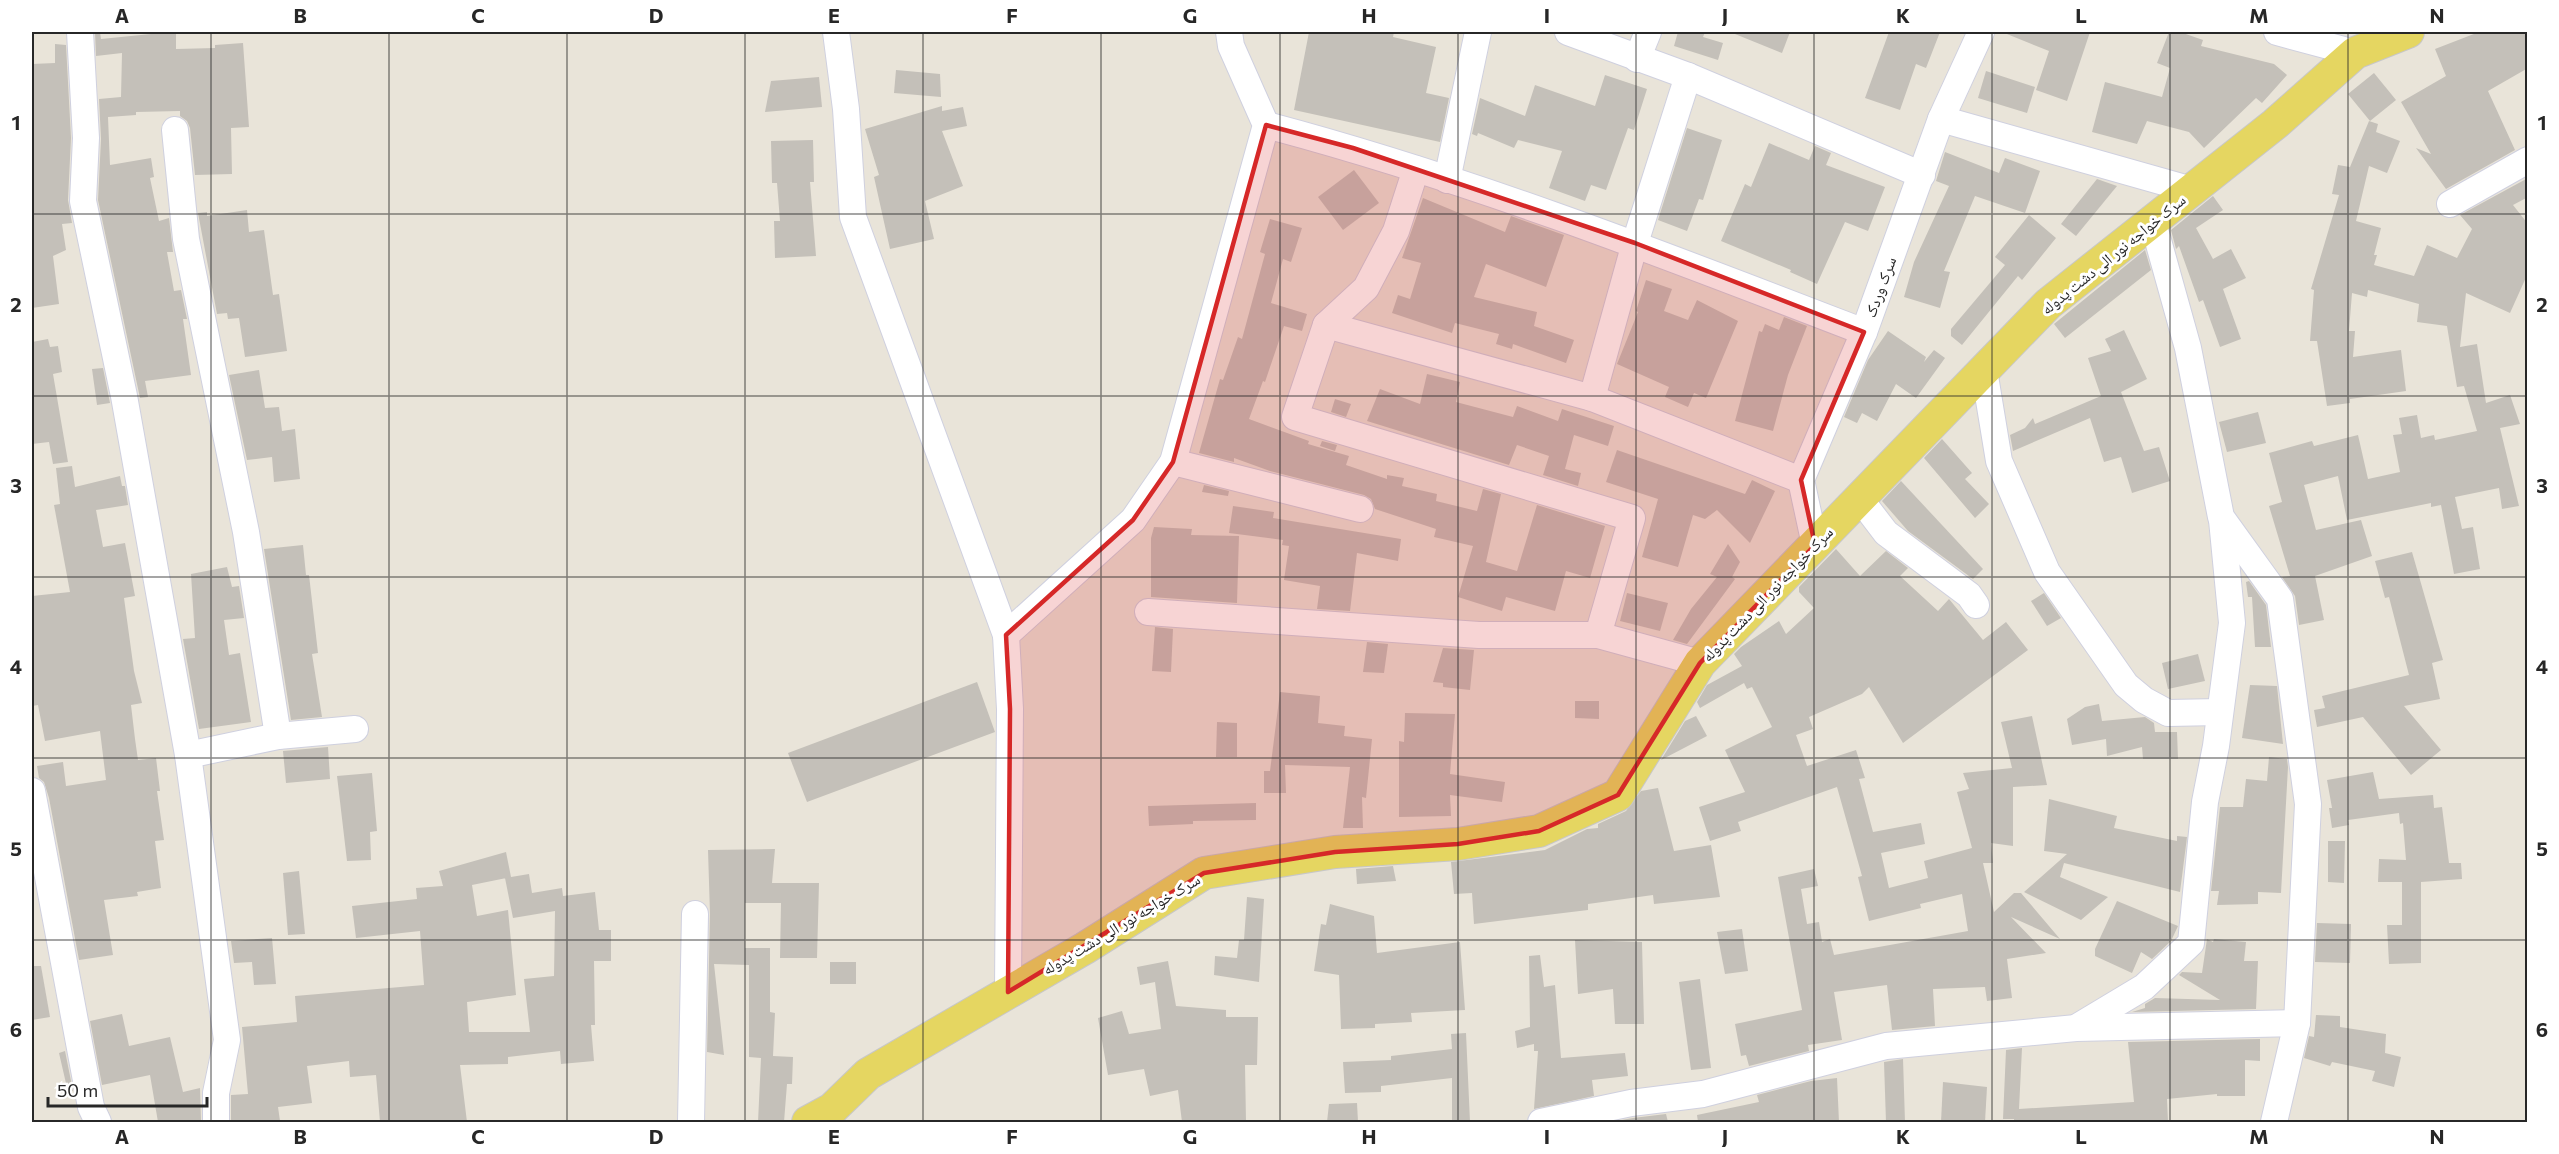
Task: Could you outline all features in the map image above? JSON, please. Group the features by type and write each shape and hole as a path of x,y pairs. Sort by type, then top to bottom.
{"main road":[{"name":"سرک خواجه نور الی دشت پدوله","path":"808,1122 832,1109 868,1074 1085,948 1204,873 1335,852 1458,844 1539,831 1618,795 1700,663 2048,304 2152,219 2275,124 2355,53 2408,32"}],"street":[{"path":"80,32 86,138 83,201 123,396 188,755 227,1040 216,1092 216,1122"},
{"path":"836,32 846,109 854,217 1006,635 1010,709 1008,992"},
{"path":"1006,635 1133,520 1173,462 1266,125 1231,46 1229,32"},
{"path":"1447,180 1478,32"},
{"path":"1568,32 1688,76 1922,175"},
{"path":"1637,59 1648,32"},
{"name":"سرک وردک","path":"1802,480 1864,332 1941,120 1981,32"},
{"path":"2277,32 2355,53"},
{"path":"1593,398 1635,243 1688,76"},
{"path":"1941,120 2192,190"},
{"path":"1266,125 1353,148 1635,243 1864,332"},
{"path":"175,130 186,239 246,532 278,736"},
{"path":"2450,204 2528,160"},
{"path":"1416,170 1396,231 1366,288 1326,325 1294,417 1632,518 1598,635"},
{"path":"2076,1028 2144,987 2191,943 2205,802 2232,623 2221,517 2188,348 2152,219"},
{"path":"1326,325 1593,398 1802,480 1815,545"},
{"path":"1984,370 1999,461 2046,572 2126,685 2144,700 2168,713 2220,712"},
{"path":"1173,462 1360,509"},
{"path":"1860,499 1886,533 1969,595 1976,605"},
{"path":"2221,517 2280,599 2308,804 2297,1023 2274,1122"},
{"path":"1148,612 1479,635 1598,635 1700,663"},
{"path":"188,755 278,736 355,729"},
{"path":"32,791 92,1107 98,1122"},
{"path":"691,1122 695,914"},
{"path":"1541,1122 1631,1104 1703,1094 1886,1046 2076,1028 2297,1023"}],"highlighted area":[{"path":"1266,125 1353,148 1635,243 1864,332 1801,480 1815,545 1700,663 1618,795 1539,831 1458,844 1335,852 1204,873 1008,992 1010,709 1006,635 1133,520 1173,462"}],"building":[{"path":"95,32 100,32 101,39 151,34 151,32 176,32 176,49 215,48 215,45 243,43 249,127 231,128 232,174 195,175 190,128 187,121 180,116 180,111 136,112 136,115 108,117 110,165 151,158 154,177 150,178 159,221 169,218 173,252 167,252 174,291 181,290 187,319 183,319 191,375 145,381 148,397 140,398 98,200 101,139 99,99 121,97 122,53 96,56"},
{"path":"1309,32 1394,32 1393,37 1436,47 1426,93 1449,98 1440,142 1294,110"},
{"path":"1678,32 1705,32 1703,37 1723,43 1718,60 1674,46"},
{"path":"1730,32 1790,32 1782,53"},
{"path":"1889,32 1940,32 1926,68 1916,64 1900,110 1865,98"},
{"path":"2002,32 2090,32 2067,101 2036,90 2049,51"},
{"path":"2169,32 2180,32 2203,40 2201,46 2274,64 2287,75 2262,103 2256,98 2204,148 2189,132 2147,121 2137,144 2092,132 2105,82 2162,97 2170,68 2157,63"},
{"path":"2479,32 2528,32 2528,68 2488,91 2515,150 2446,189 2416,148 2431,154 2401,102 2446,76 2435,49"},
{"path":"55,44 66,45 71,138 68,200 72,223 62,224 66,250 53,256 59,304 32,308 32,64 55,63"},
{"path":"896,70 940,74 941,97 894,93"},
{"path":"1986,71 2035,87 2027,113 1978,98"},
{"path":"2374,73 2396,100 2370,121 2348,94"},
{"path":"1605,75 1647,89 1634,130 1628,128 1606,190 1591,185 1585,201 1549,188 1562,151 1518,140 1514,148 1478,133 1477,136 1472,134 1480,98 1525,116 1535,85 1595,106"},
{"path":"819,77 822,107 765,112 771,81"},
{"path":"942,106 942,111 963,107 967,126 942,131 963,186 925,201 934,239 890,249 874,177 879,175 865,129"},
{"path":"2369,121 2378,124 2376,132 2400,141 2387,173 2369,166 2356,221 2381,228 2374,255 2377,255 2374,265 2414,276 2427,245 2457,258 2472,229 2460,215 2528,178 2528,197 2513,205 2528,224 2528,273 2510,313 2466,293 2460,347 2477,344 2486,403 2510,395 2520,424 2500,428 2519,506 2502,509 2499,488 2455,497 2462,529 2473,527 2480,569 2454,574 2441,505 2431,507 2431,503 2347,520 2338,476 2304,485 2316,530 2361,520 2372,556 2315,576 2324,620 2299,625 2295,596 2282,577 2290,576 2269,506 2282,502 2269,453 2312,441 2314,446 2358,435 2368,479 2400,472 2393,435 2402,434 2399,418 2417,415 2421,438 2434,435 2435,440 2477,431 2464,386 2457,387 2447,326 2417,322 2419,304 2368,290 2367,297 2352,293 2349,331 2355,331 2353,357 2401,350 2406,391 2350,399 2350,403 2327,406 2317,341 2310,341 2314,290 2311,289 2339,195 2332,194 2338,165 2350,167"},
{"path":"1687,128 1722,140 1703,200 1699,199 1687,231 1658,220"},
{"path":"813,140 814,182 810,182 816,256 775,258 774,221 780,221 777,183 772,183 771,141"},
{"path":"1769,143 1809,160 1815,146 1831,153 1826,165 1885,187 1868,231 1845,222 1817,284 1790,272 1791,270 1721,241 1745,184 1751,187"},
{"path":"1945,152 1999,173 2005,158 2040,171 2025,213 1975,196 1944,271 1950,272 1940,308 1904,297 1914,262 1949,186 1936,181"},
{"path":"1354,170 1379,203 1343,230 1318,197"},
{"path":"2097,179 2117,186 2076,236 2061,224"},
{"path":"2213,196 2223,210 2196,228 2213,259 2231,249 2246,278 2223,289 2241,339 2220,347 2203,300 2199,302 2179,246 2176,249 2171,230"},
{"path":"1423,198 1505,232 1511,216 1564,235 1546,287 1486,264 1474,297 1537,312 1534,326 1574,340 1566,363 1513,344 1512,349 1496,344 1499,334 1455,323 1452,333 1392,313 1398,295 1410,299 1421,263 1402,258"},
{"path":"247,210 249,232 264,230 273,295 279,294 287,351 245,357 239,318 228,319 227,313 217,314 198,213 207,212 207,216"},
{"path":"2029,215 2056,238 2022,280 2018,276 1962,345 1951,336 1951,329 2005,265 1995,257"},
{"path":"1270,219 1302,228 1291,262 1283,259 1271,303 1307,314 1302,331 1284,326 1265,382 1263,381 1249,419 1309,441 1308,444 1349,456 1346,465 1387,479 1387,475 1404,478 1402,486 1437,494 1436,501 1477,511 1483,489 1501,494 1486,562 1517,571 1537,505 1605,526 1590,578 1566,571 1555,611 1506,597 1502,611 1458,597 1473,546 1434,537 1436,529 1375,509 1371,499 1364,495 1270,471 1234,458 1234,462 1199,453 1220,379 1223,380 1238,337 1242,339 1265,254 1260,252"},
{"path":"2145,250 2151,270 2065,338 2054,324"},
{"path":"1646,280 1672,289 1664,311 1688,320 1697,300 1738,321 1706,398 1694,393 1688,407 1665,397 1669,387 1617,364 1638,312 1636,311"},
{"path":"1784,317 1807,326 1788,375 1773,431 1735,421 1759,331 1762,332 1765,324 1779,330"},
{"path":"2124,330 2147,379 2121,392 2144,451 2159,447 2170,481 2132,493 2121,457 2104,462 2090,418 2013,451 2010,435 2025,428 2033,418 2035,424 2101,396 2088,358 2111,351 2105,339"},
{"path":"1888,331 1926,357 1924,362 1934,350 1945,358 1916,398 1896,384 1877,421 1862,413 1857,423 1844,417 1868,360"},
{"path":"48,339 50,347 58,346 62,372 53,374 68,462 53,464 49,442 32,444 32,342"},
{"path":"103,368 110,403 97,405 92,369"},
{"path":"259,370 265,408 279,407 282,431 295,429 300,479 274,482 272,457 247,460 229,375"},
{"path":"1427,374 1460,382 1456,402 1513,417 1517,406 1558,421 1562,409 1614,426 1608,446 1574,435 1565,469 1581,473 1578,486 1543,475 1549,456 1517,445 1509,465 1367,421 1380,389 1420,404"},
{"path":"1335,399 1351,404 1346,417 1331,412"},
{"path":"2258,412 2266,443 2227,452 2219,422"},
{"path":"1942,439 1972,473 1965,479 1989,504 1975,518 1924,458"},
{"path":"1322,441 1337,445 1335,451 1320,446"},
{"path":"1617,450 1745,494 1752,480 1775,491 1750,543 1717,510 1705,519 1693,515 1678,567 1642,557 1658,499 1606,482"},
{"path":"72,466 75,487 120,476 122,486 125,486 128,505 96,510 103,547 125,543 135,596 124,598 134,671 142,703 131,705 135,739 138,760 156,758 160,791 157,791 164,840 155,841 161,888 137,892 138,896 104,900 113,955 79,960 49,798 44,782 39,778 37,766 63,762 66,786 106,780 100,731 45,741 38,705 32,706 32,596 70,592 54,505 60,504 56,468"},
{"path":"1901,481 1983,569 1973,579 1908,531 1882,501"},
{"path":"1204,485 1229,491 1228,496 1202,492"},
{"path":"1233,506 1274,512 1273,518 1401,539 1398,561 1357,553 1350,611 1317,609 1320,586 1284,580 1289,546 1282,545 1283,540 1229,533"},
{"path":"1154,527 1192,529 1191,535 1239,536 1237,603 1151,597 1151,538"},
{"path":"1728,544 1740,562 1732,577 1735,579 1687,644 1673,640 1691,609 1717,577 1710,574"},
{"path":"303,545 306,575 309,575 318,653 312,654 322,717 291,720 264,549"},
{"path":"1836,549 1860,576 1886,551 1908,568 1900,576 1938,611 1949,599 1983,640 2006,622 2028,650 1903,743 1869,687 1862,694 1809,717 1813,729 1796,735 1807,766 1856,750 1865,778 1859,779 1873,832 1921,823 1925,844 1881,853 1889,888 1928,878 1924,861 1972,848 1957,792 1969,789 1963,773 2012,768 2001,722 2032,716 2047,785 2013,787 2013,846 1991,843 1993,863 1983,863 1994,912 2014,893 2021,893 2060,939 2011,917 2046,953 2007,959 2012,998 1987,1001 1985,987 1933,989 1935,1026 1892,1030 1887,985 1834,992 1842,1040 1808,1045 1809,1051 1749,1066 1746,1055 1741,1056 1735,1024 1802,1010 1778,877 1814,869 1818,886 1801,889 1807,924 1819,922 1822,942 1830,939 1834,955 1968,931 1962,894 1920,904 1921,908 1869,921 1858,877 1862,876 1837,787 1738,822 1741,831 1710,841 1699,807 1745,792 1725,750 1772,727 1752,687 1747,689 1744,683 1700,708 1697,702 1707,685 1742,666 1734,654 1741,647 1779,621 1786,634 1814,608 1799,592 1799,587"},
{"path":"2412,552 2443,660 2432,663 2440,699 2404,706 2441,750 2411,775 2363,717 2317,727 2314,710 2325,708 2322,696 2409,675 2389,597 2385,598 2375,561"},
{"path":"227,567 232,587 239,586 244,618 224,620 229,655 240,653 251,722 199,729 183,639 195,638 191,574"},
{"path":"2249,581 2266,605 2271,647 2255,647 2252,597 2248,597 2246,582"},
{"path":"1627,593 1668,603 1660,631 1620,621"},
{"path":"2044,593 2061,618 2047,626 2031,601"},
{"path":"1155,627 1173,629 1171,672 1152,671"},
{"path":"1367,642 1388,644 1384,673 1363,672"},
{"path":"1443,648 1474,650 1470,690 1443,687 1443,683 1433,682"},
{"path":"2198,654 2205,681 2168,689 2162,663"},
{"path":"977,682 995,732 807,802 788,753"},
{"path":"2250,685 2277,686 2283,744 2242,738"},
{"path":"1280,692 1320,696 1318,723 1345,726 1344,736 1372,739 1366,798 1362,797 1363,828 1343,828 1350,767 1285,765 1286,793 1264,793 1264,771 1270,771"},
{"path":"1575,701 1599,701 1599,719 1575,718"},
{"path":"2099,704 2102,721 2145,717 2154,723 2155,732 2177,732 2178,759 2143,759 2142,747 2107,756 2106,739 2072,745 2067,719 2085,707"},
{"path":"1405,713 1455,714 1450,774 1505,782 1502,802 1450,795 1451,816 1399,817 1399,741 1404,742"},
{"path":"1696,716 1707,736 1661,760 1685,721"},
{"path":"1217,722 1237,723 1237,757 1216,757"},
{"path":"328,747 330,779 286,783 283,751"},
{"path":"2269,757 2287,759 2288,767 2281,893 2258,892 2258,904 2217,905 2219,891 2211,891 2220,807 2243,807 2246,779 2267,781"},
{"path":"2373,772 2379,799 2433,795 2434,808 2442,807 2449,863 2461,863 2462,879 2421,882 2421,963 2389,964 2387,925 2402,925 2402,882 2378,882 2379,859 2406,860 2403,823 2400,824 2399,813 2348,820 2349,825 2332,828 2329,808 2332,808 2327,780"},
{"path":"372,773 377,831 370,832 371,860 347,861 337,776"},
{"path":"1658,788 1674,851 1711,845 1720,897 1654,904 1653,895 1588,904 1588,910 1474,924 1472,893 1454,894 1451,862 1545,850 1587,829 1598,828 1598,824 1626,811 1641,791"},
{"path":"2049,799 2117,816 2114,828 2177,841 2177,836 2187,837 2180,892 2064,863 2060,877 2108,897 2081,920 2024,892 2067,854 2044,851"},
{"path":"1256,803 1256,820 1193,821 1193,824 1149,826 1148,806"},
{"path":"2328,841 2345,841 2344,883 2328,882"},
{"path":"775,849 772,883 819,883 817,958 780,958 781,903 745,903 745,948 770,948 770,1012 775,1013 773,1056 793,1057 792,1084 787,1084 784,1122 758,1122 761,1058 749,1057 749,965 714,964 724,1055 707,1052 710,914 708,850"},
{"path":"506,852 511,877 529,874 532,893 562,888 563,896 595,892 599,930 611,930 611,961 594,961 595,1025 591,1025 594,1061 561,1064 560,1051 508,1057 508,1064 460,1065 467,1122 380,1122 376,1075 350,1077 349,1061 307,1066 312,1103 278,1107 280,1121 231,1122 231,1095 248,1094 242,1027 297,1022 295,996 424,985 420,931 356,938 352,906 417,899 416,888 443,886 439,871","holes":["505,878 513,918 555,911 554,976 524,979 530,1032 469,1032 467,1002 516,995 508,910 477,916 472,885"]},
{"path":"1393,866 1396,881 1357,884 1356,869"},
{"path":"299,871 305,934 288,935 283,873"},
{"path":"1247,897 1264,899 1259,982 1214,975 1215,956 1237,958 1239,940 1244,940"},
{"path":"2117,901 2178,926 2171,941 2152,959 2141,952 2132,973 2095,956 2095,949"},
{"path":"1330,904 1374,916 1377,953 1460,942 1465,1010 1411,1013 1412,1022 1375,1024 1375,1028 1341,1029 1339,975 1314,971 1321,924 1326,925"},
{"path":"2317,923 2351,924 2350,963 2315,962"},
{"path":"1742,929 1748,971 1725,974 1717,932"},
{"path":"272,938 276,984 254,985 252,962 234,963 231,941"},
{"path":"2207,939 2213,942 2214,939 2246,942 2244,961 2258,961 2256,1009 2132,1012 2145,1008 2145,1004 2155,998 2220,1000 2179,975 2182,972 2202,973"},
{"path":"1575,940 1642,942 1644,1024 1615,1024 1613,989 1578,994"},
{"path":"1540,955 1544,987 1555,985 1561,1058 1625,1053 1628,1076 1592,1080 1594,1096 1534,1109 1538,1051 1534,1051 1534,1044 1517,1048 1515,1031 1530,1027 1529,956"},
{"path":"1168,961 1176,1006 1226,1010 1226,1017 1258,1017 1257,1065 1245,1065 1246,1122 1182,1122 1178,1090 1150,1096 1144,1069 1108,1075 1098,1018 1122,1011 1129,1034 1161,1029 1155,982 1140,985 1137,967"},
{"path":"830,962 856,962 856,984 830,984"},
{"path":"32,966 41,966 50,1017 32,1020"},
{"path":"1700,979 1711,1068 1691,1070 1679,982"},
{"path":"122,1014 129,1046 170,1037 183,1092 200,1088 201,1122 158,1122 150,1075 102,1085 90,1021"},
{"path":"2316,1015 2340,1016 2340,1027 2386,1034 2385,1053 2401,1057 2394,1087 2372,1081 2375,1071 2332,1062 2330,1066 2304,1058 2309,1036 2314,1037"},
{"path":"1466,1033 1470,1122 1452,1122 1452,1078 1381,1086 1381,1092 1345,1093 1343,1062 1391,1060 1391,1056 1452,1049 1451,1034"},
{"path":"2260,1039 2260,1061 2245,1060 2245,1096 2217,1096 2217,1094 2167,1099 2168,1122 2014,1122 2014,1119 2003,1119 2006,1050 2022,1048 2019,1109 2134,1102 2128,1042"},
{"path":"65,1051 73,1091 68,1092 59,1053"},
{"path":"1903,1059 1905,1122 1886,1122 1884,1062"},
{"path":"1837,1078 1839,1122 1698,1122 1697,1115 1759,1102 1757,1095 1811,1081"},
{"path":"1943,1082 1987,1087 1985,1122 1941,1122"},
{"path":"1357,1103 1358,1122 1327,1122 1329,1104"},
{"path":"1666,1114 1668,1122 1611,1122 1633,1118"}]}
